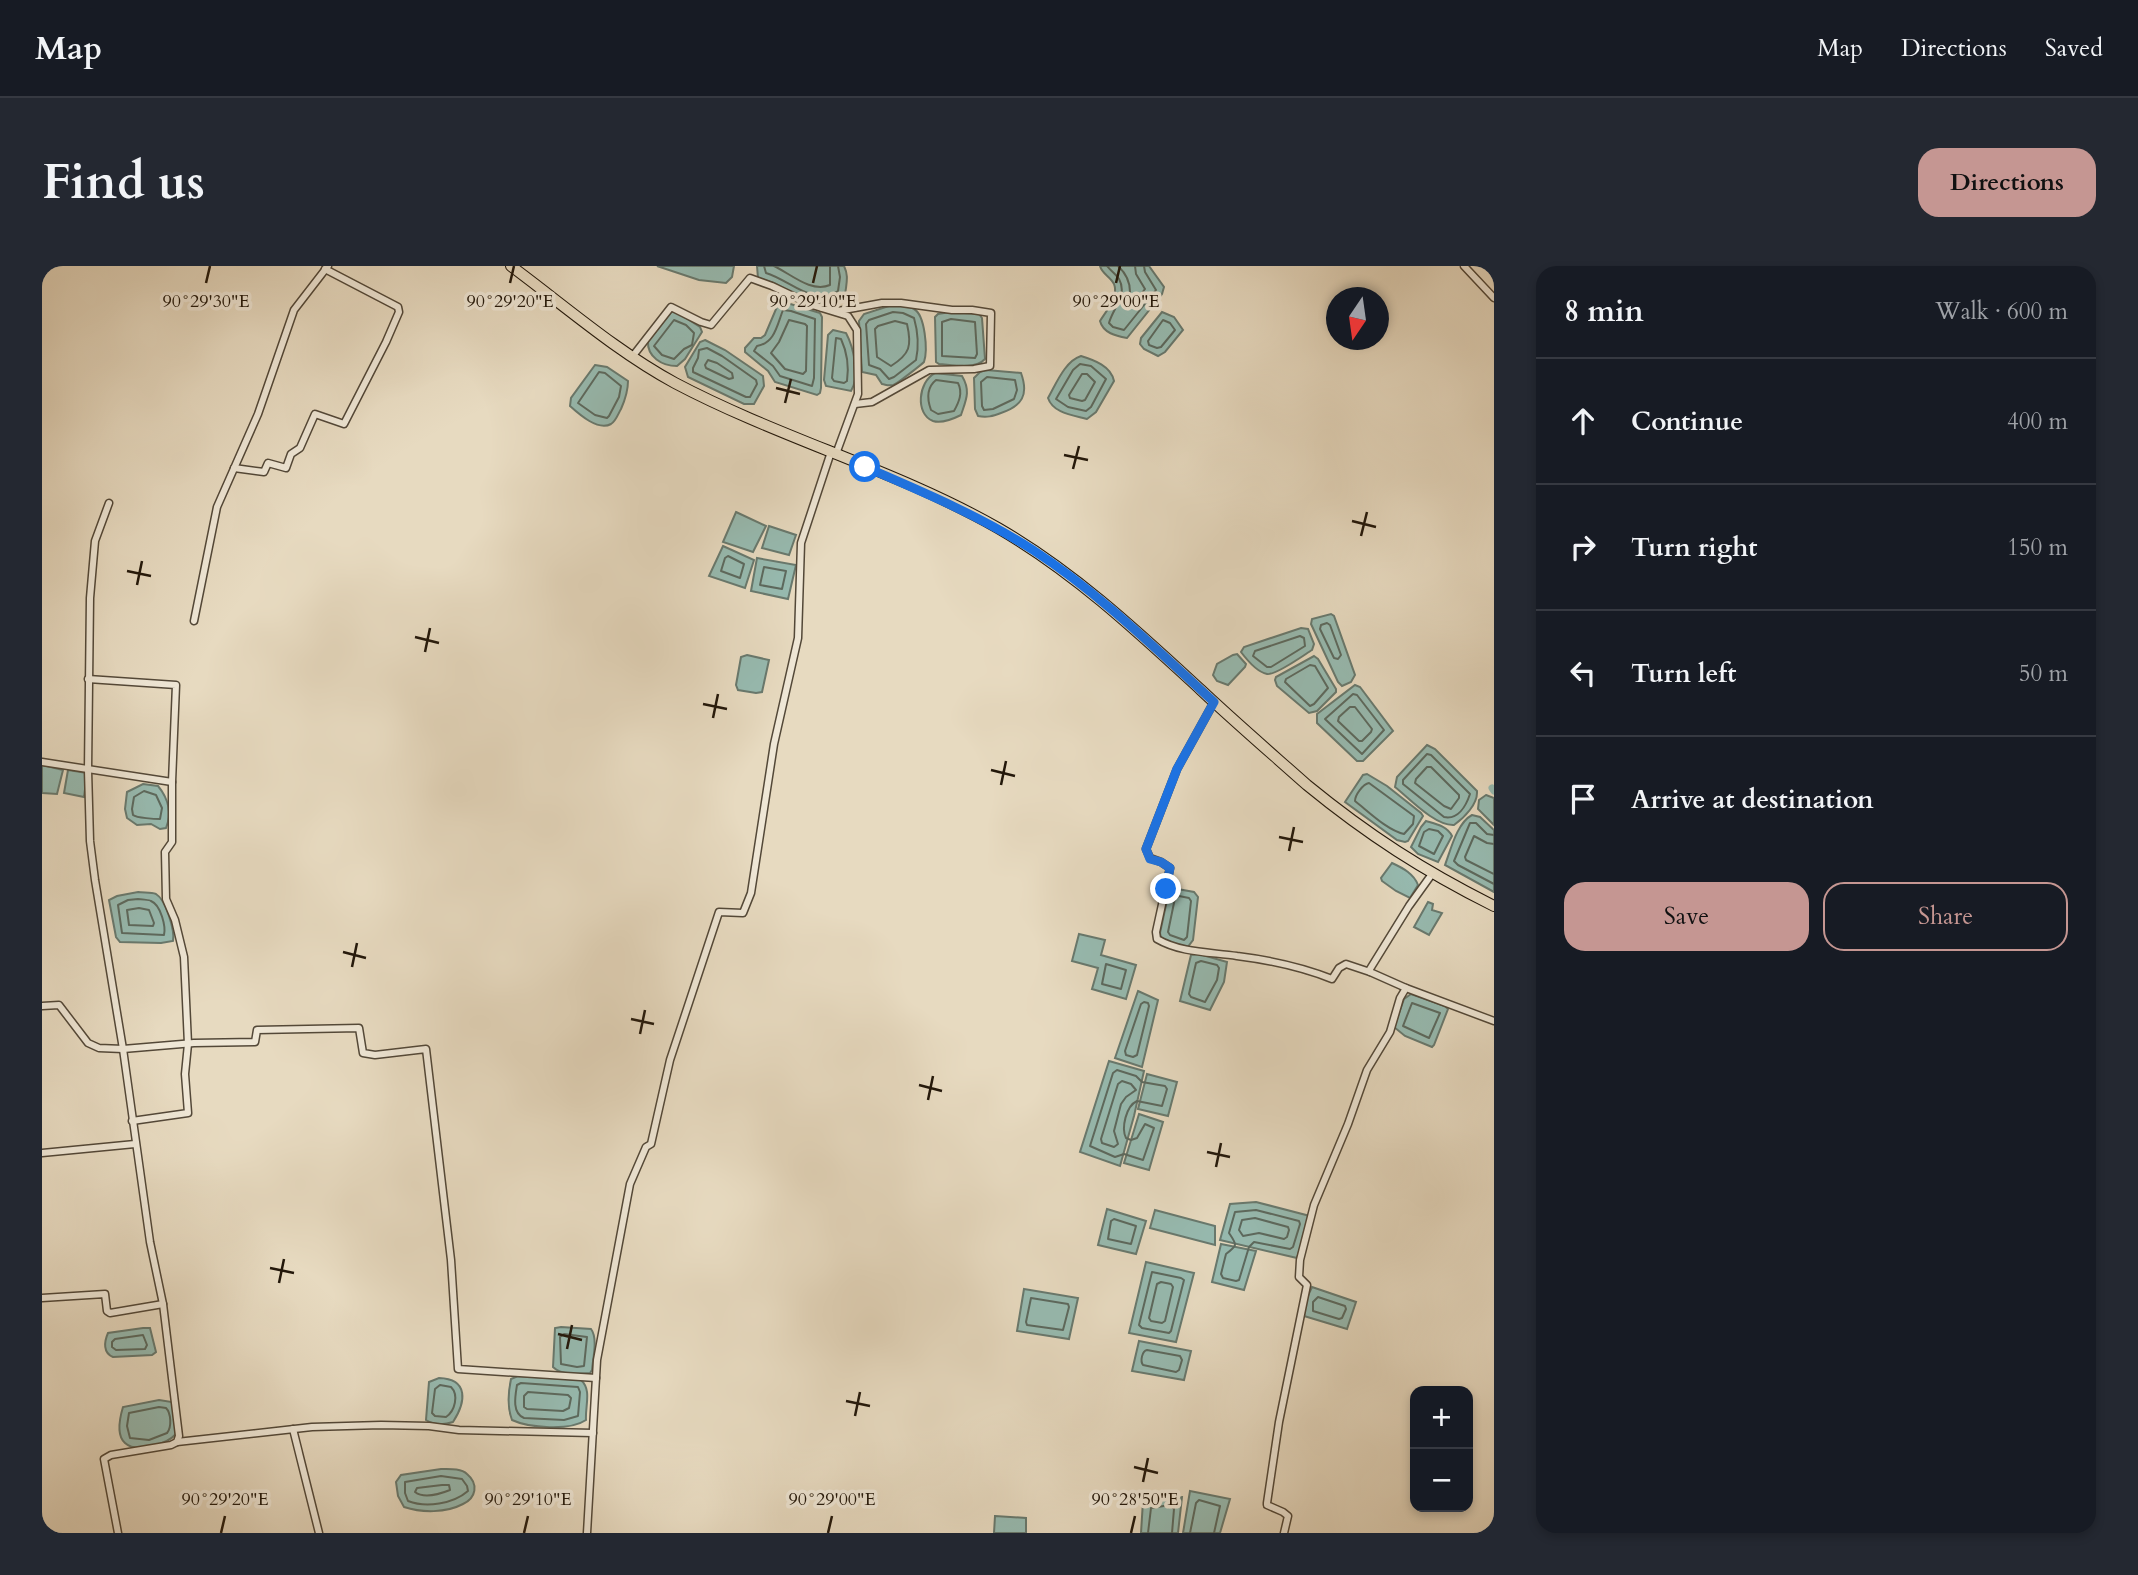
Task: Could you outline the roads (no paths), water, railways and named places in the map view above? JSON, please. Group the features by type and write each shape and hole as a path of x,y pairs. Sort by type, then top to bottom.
{"main road":[{"path":"511,266 632,357 674,382 958,507 1032,550 1069,575 1134,629 1335,808 1396,852 1494,906"}],"street":[{"path":"1464,266 1494,298"},
{"path":"194,621 217,507 234,468 258,414 294,310 326,268 398,307 386,342 344,424 315,414 300,448 291,454 286,468 268,463 264,472 234,468"},
{"path":"587,1533 597,1360 630,1184 646,1147 651,1144 670,1060 719,912 743,913 751,893 774,744 798,638 800,543 833,453 855,404 859,378 857,330 848,316 812,306 750,278 711,324 671,307 632,357"},
{"path":"836,312 882,303 901,303 991,313 990,366 929,370 872,401 855,404"},
{"path":"108,503 95,541 90,598 90,841 123,1049 149,1242 163,1304 179,1436 177,1442"},
{"path":"88,679 176,685 172,842 165,852 166,899 175,920 184,957 188,1113 132,1121"},
{"path":"1214,702 1177,769 1146,849 1150,859 1170,868 1156,932 1157,939 1174,948 1238,956 1308,970 1332,979 1339,968 1346,964 1494,1021"},
{"path":"42,762 172,782"},
{"path":"1370,972 1409,906 1432,874"},
{"path":"1284,1533 1287,1516 1267,1505 1279,1422 1307,1285 1299,1277 1300,1260 1314,1205 1367,1070 1391,1032 1400,998 1406,988"},
{"path":"42,1006 59,1005 88,1042 99,1048 254,1042 257,1030 359,1028 363,1053 375,1055 426,1049 451,1260 458,1369 596,1378"},
{"path":"42,1153 135,1144"},
{"path":"42,1298 105,1294 107,1311 110,1313 163,1304"},
{"path":"118,1533 104,1459 111,1455 163,1447 177,1442 293,1429 381,1425 593,1433"},
{"path":"293,1429 319,1533"}],"water":[{"path":"657,266 734,266 732,277 726,283 699,280"},
{"path":"757,266 844,266 847,277 845,293 841,299 828,304 812,302 758,278"},
{"path":"1100,266 1149,266 1164,287 1162,294 1127,338 1107,331 1100,321 1111,304 1115,289"},
{"path":"779,302 820,313 822,317 821,388 817,395 775,382 768,371 745,352 745,348 754,338 765,335"},
{"path":"892,305 909,307 918,313 925,333 926,349 924,362 893,385 889,385 882,384 876,375 862,372 859,321 864,314"},
{"path":"675,311 700,327 702,332 685,359 677,366 656,359 648,347 648,341 671,312"},
{"path":"950,312 979,314 982,318 985,359 976,365 936,362 935,317"},
{"path":"1162,312 1174,317 1183,330 1165,352 1158,356 1140,344 1141,338"},
{"path":"833,330 846,333 851,346 855,378 851,391 826,386 824,380 828,335"},
{"path":"705,340 763,376 764,386 754,404 744,404 688,377 685,367 700,342"},
{"path":"1081,356 1106,368 1114,381 1096,412 1087,419 1059,410 1048,398 1066,368"},
{"path":"595,365 607,367 628,381 621,409 614,421 606,426 589,421 570,406 571,398"},
{"path":"986,370 1021,373 1024,393 1014,407 984,417 978,416 975,409 974,378"},
{"path":"935,373 962,376 965,381 966,400 961,415 947,421 933,421 923,412 921,405 925,383"},
{"path":"736,512 766,526 753,552 723,542"},
{"path":"769,526 796,535 789,555 762,548"},
{"path":"723,546 754,560 745,588 709,576"},
{"path":"757,558 796,565 788,599 751,591"},
{"path":"1331,614 1355,675 1351,682 1342,686 1311,624 1312,619"},
{"path":"1301,628 1308,629 1314,644 1312,650 1271,674 1260,671 1241,652 1244,647"},
{"path":"1237,654 1246,664 1245,667 1228,685 1217,681 1213,675 1217,664"},
{"path":"747,655 769,660 762,692 738,690 736,685 741,657"},
{"path":"1314,656 1336,692 1317,711 1309,713 1277,686 1275,680"},
{"path":"1355,685 1360,687 1393,731 1363,761 1357,761 1317,723 1317,714"},
{"path":"1427,745 1435,749 1477,791 1473,806 1454,825 1431,817 1395,787 1397,777"},
{"path":"42,765 63,770 57,794 42,793"},
{"path":"68,770 87,773 84,797 64,793"},
{"path":"1367,774 1387,786 1423,816 1408,841 1397,840 1345,802 1363,775"},
{"path":"143,784 158,786 164,796 169,811 166,828 160,829 151,824 137,825 127,818 127,792"},
{"path":"1486,795 1494,798 1494,825 1478,809 1479,800"},
{"path":"1472,815 1480,817 1494,830 1494,892 1445,865 1458,830"},
{"path":"1426,821 1444,828 1452,836 1438,862 1418,854 1411,847"},
{"path":"1392,863 1408,872 1416,881 1418,885 1410,898 1382,881 1381,878"},
{"path":"1172,888 1194,892 1198,897 1193,940 1187,948 1161,938 1169,891"},
{"path":"138,892 154,893 160,897 169,916 173,941 120,942 116,937 109,900"},
{"path":"1428,902 1433,904 1432,910 1442,913 1429,935 1414,927"},
{"path":"1079,934 1105,940 1101,955 1136,965 1126,999 1092,989 1098,968 1072,961"},
{"path":"1199,954 1227,962 1224,982 1210,1010 1180,1001 1191,955"},
{"path":"1138,991 1158,1000 1142,1067 1115,1058"},
{"path":"1411,994 1448,1009 1432,1047 1405,1036 1394,1027 1404,999"},
{"path":"1109,1061 1144,1071 1120,1166 1080,1152"},
{"path":"1147,1074 1177,1082 1168,1116 1138,1109"},
{"path":"1139,1114 1163,1122 1149,1170 1124,1163"},
{"path":"1256,1202 1310,1216 1297,1258 1220,1240 1230,1204"},
{"path":"1107,1209 1146,1221 1136,1254 1098,1245"},
{"path":"1155,1210 1215,1226 1215,1245 1150,1228"},
{"path":"1221,1244 1256,1251 1244,1290 1212,1282"},
{"path":"1146,1262 1194,1273 1176,1342 1129,1333"},
{"path":"1312,1287 1356,1302 1347,1329 1304,1316 1306,1300"},
{"path":"1024,1289 1078,1298 1069,1339 1017,1331"},
{"path":"150,1328 156,1352 152,1355 113,1357 107,1353 105,1343 108,1333"},
{"path":"555,1328 591,1329 595,1343 590,1373 565,1373 553,1367"},
{"path":"1139,1341 1191,1351 1184,1380 1132,1371"},
{"path":"518,1376 581,1380 587,1393 586,1420 570,1426 549,1427 512,1420 509,1389 511,1379"},
{"path":"439,1378 456,1382 462,1393 461,1407 450,1423 436,1424 426,1420 429,1382"},
{"path":"159,1400 172,1402 176,1434 166,1441 144,1448 125,1443 120,1431 123,1407"},
{"path":"441,1469 458,1470 467,1474 474,1486 471,1498 456,1507 442,1510 426,1511 404,1507 398,1496 396,1482 401,1475"},
{"path":"1190,1491 1230,1499 1220,1533 1183,1533"},
{"path":"1182,1497 1178,1533 1141,1533 1143,1501"},
{"path":"995,1516 1026,1518 1026,1533 994,1533"}]}
